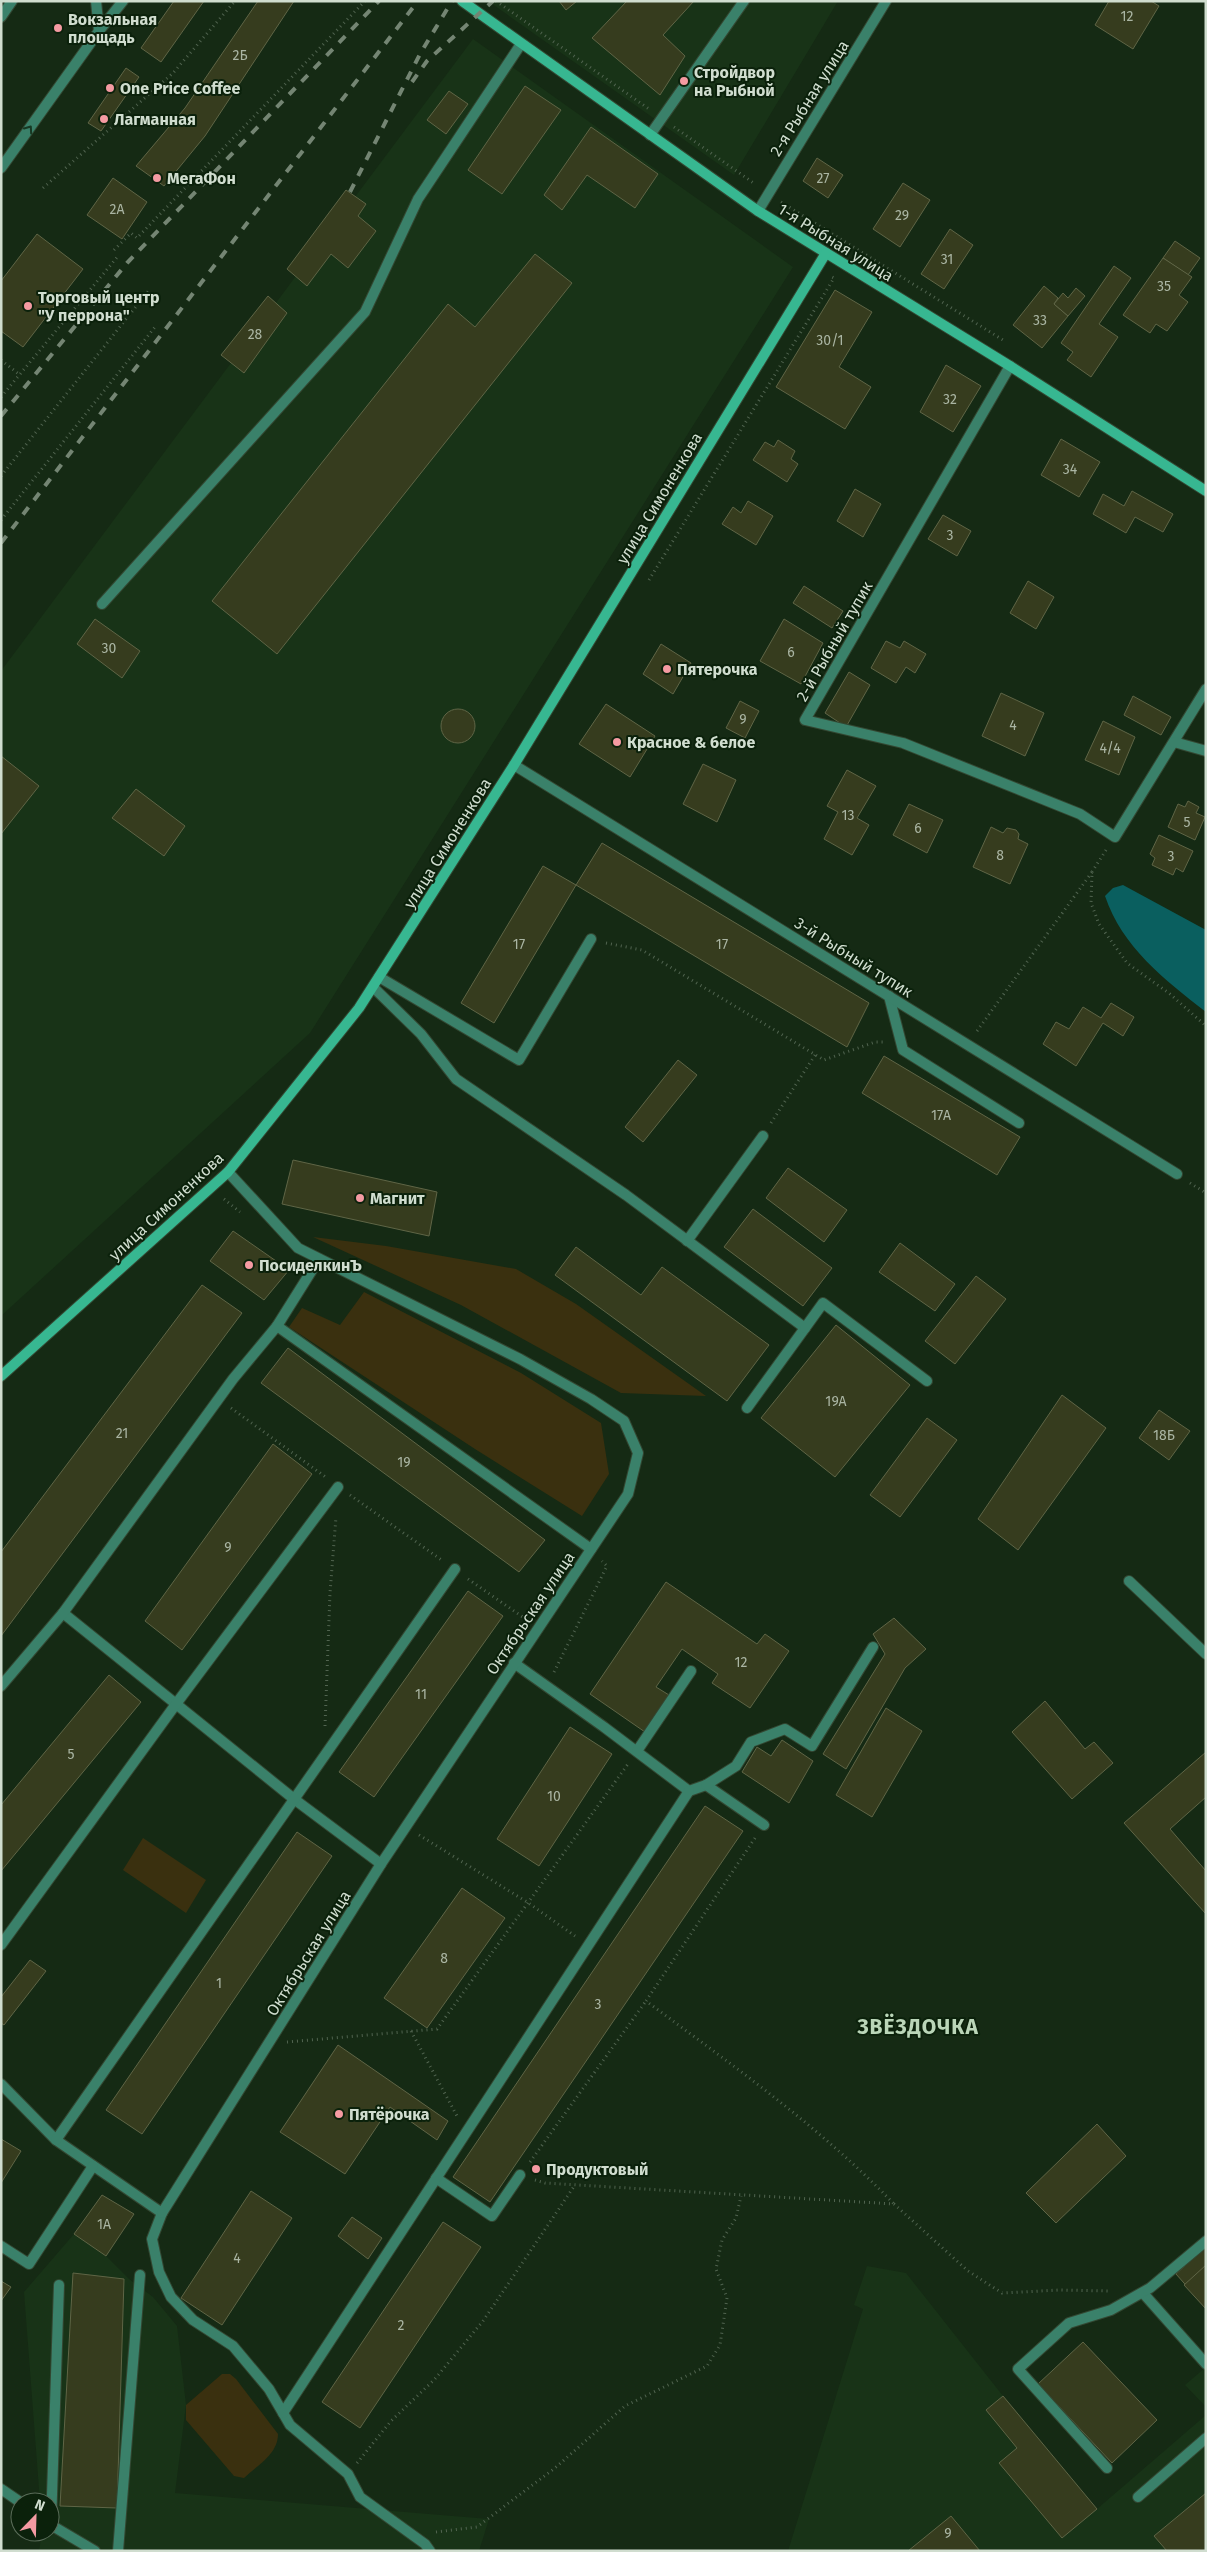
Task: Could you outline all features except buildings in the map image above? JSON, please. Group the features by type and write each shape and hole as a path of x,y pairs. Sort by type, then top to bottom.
{"street":[{"path":"1,17 12,1"},
{"path":"96,1 99,31"},
{"path":"1,168 99,31 123,1"},
{"name":"1-я Рыбная улица","path":"462,1 758,211 1010,366 1206,491"},
{"path":"650,135 744,1"},
{"name":"2-я Рыбная улица","path":"758,211 886,1"},
{"path":"102,604 365,312 418,199 521,44"},
{"name":"улица Симоненкова","path":"1,1376 228,1172 360,1008 514,765 826,253"},
{"name":"2-й Рыбный тупик","path":"1010,366 805,720 903,742 1080,814 1115,837"},
{"path":"1115,837 1206,689"},
{"path":"1174,742 1206,751"},
{"name":"3-й Рыбный тупик","path":"514,765 1177,1174"},
{"path":"379,977 519,1060 591,940"},
{"path":"373,987 421,1034 456,1079 626,1195 805,1328"},
{"path":"889,996 903,1050 1019,1123"},
{"path":"687,1240 763,1136"},
{"name":"Октябрьская улица","path":"228,1172 298,1248 520,1359 591,1399 624,1421 638,1454 628,1494 381,1864 162,2213 152,2240 159,2272 171,2297 194,2320 233,2346 269,2389 290,2425 348,2474"},
{"path":"1,1686 63,1613 218,1399 277,1326 319,1259"},
{"path":"748,1408 823,1303 927,1381"},
{"path":"277,1326 591,1549"},
{"path":"1,1945 176,1704 338,1487"},
{"path":"56,2140 455,1570"},
{"path":"1129,1580 1206,1654"},
{"path":"63,1613 294,1798 381,1864"},
{"path":"282,2413 688,1791 706,1785 736,1766 751,1742 785,1729 812,1746 873,1647"},
{"path":"514,1663 637,1751 688,1791"},
{"path":"637,1751 691,1671"},
{"path":"706,1785 764,1825"},
{"path":"1,2084 56,2140 162,2213"},
{"path":"1,2246 29,2264 94,2166"},
{"path":"436,2178 492,2216 520,2175"},
{"path":"1107,2468 1018,2369 1069,2323 1111,2310 1143,2293 1206,2242"},
{"path":"118,2551 140,2275"},
{"path":"51,2492 59,2285"},
{"path":"1143,2293 1206,2364"},
{"path":"1138,2498 1206,2438"},
{"path":"348,2474 360,2497 413,2535 430,2551"},
{"path":"60,2530 95,2551"}],"path":[{"path":"43,188 173,73 235,1"},
{"path":"114,250 132,232 137,238 365,1"},
{"path":"496,1 768,194 1008,343"},
{"path":"1,397 119,255"},
{"path":"648,581 834,278 818,267"},
{"path":"1,476 150,289"},
{"path":"1,520 155,327"},
{"path":"1,360 20,374"},
{"path":"967,1044 1092,872 1115,837"},
{"path":"1092,872 1091,903 1099,924 1128,963 1170,994 1206,1026"},
{"path":"591,940 642,950 824,1060 875,1042 901,1043"},
{"path":"763,1136 815,1054"},
{"path":"218,1202 226,1198 246,1218"},
{"path":"218,1399 338,1487 538,1628"},
{"path":"324,1732 330,1593 336,1516"},
{"path":"547,1686 607,1566 591,1549"},
{"path":"268,2044 437,2028 637,1751"},
{"path":"764,1825 646,2001 520,2175 545,2183 894,2204"},
{"path":"406,1827 527,1902 588,1945"},
{"path":"646,2001 804,2119 854,2163 894,2204 968,2271 1002,2293 1059,2290 1115,2292"},
{"path":"411,2031 466,2132"},
{"path":"348,2474 390,2422 434,2380 483,2321 575,2185"},
{"path":"413,2535 477,2527 555,2468 624,2406 707,2366 720,2345 727,2298 716,2270 722,2240 736,2218 741,2196"}],"shaded area":[{"path":"488,1 838,1 734,175"},
{"path":"473,39 793,267 310,1033 1,1316 1,671"},
{"path":"313,1237 386,1246 516,1269 576,1304 706,1396 621,1393 461,1305"},
{"path":"364,1292 521,1373 601,1423 609,1474 582,1516 475,1449 289,1327 302,1308 340,1325"},
{"path":"143,1838 206,1880 186,1913 123,1870"},
{"path":"74,2234 106,2256 129,2279 153,2297 177,2326 186,2405 175,2493 489,2519 479,2551 39,2551 40,2542 60,2542 60,2492 39,2492 24,2292"},
{"path":"867,2266 906,2273 1003,2396 1097,2509 1206,2415 1206,2551 788,2551 863,2309 854,2305"},
{"path":"1206,2367 1206,2407 1185,2385"},
{"path":"222,2374 230,2374 236,2379 278,2434 275,2447 271,2453 244,2478 234,2476 186,2420 186,2405"}],"water":[{"path":"1123,885 1206,930 1206,1012 1175,988 1146,961 1122,931 1105,896 1113,888"}],"railway":[{"path":"1,416 127,263 379,1"},
{"path":"1,543 418,1"},
{"path":"350,192 420,54 452,1"},
{"path":"412,82 427,61 493,1"}],"place":[{"name":"Вокзальная площадь","path":"58,28"},
{"name":"Стройдвор на Рыбной","path":"684,81"},
{"name":"One Price Coffee","path":"110,88"},
{"name":"Лагманная","path":"104,119"},
{"name":"МегаФон","path":"157,178"},
{"name":"Торговый центр \"У перрона\"","path":"28,306"},
{"name":"Пятерочка","path":"667,669"},
{"name":"Красное & белое","path":"617,742"},
{"name":"Магнит","path":"360,1198"},
{"name":"ПосиделкинЪ","path":"249,1265"},
{"name":"Пятёрочка","path":"339,2114"},
{"name":"Продуктовый","path":"536,2169"}],"district":[{"name":"ЗВЁЗДОЧКА","path":"918,2027"}]}
